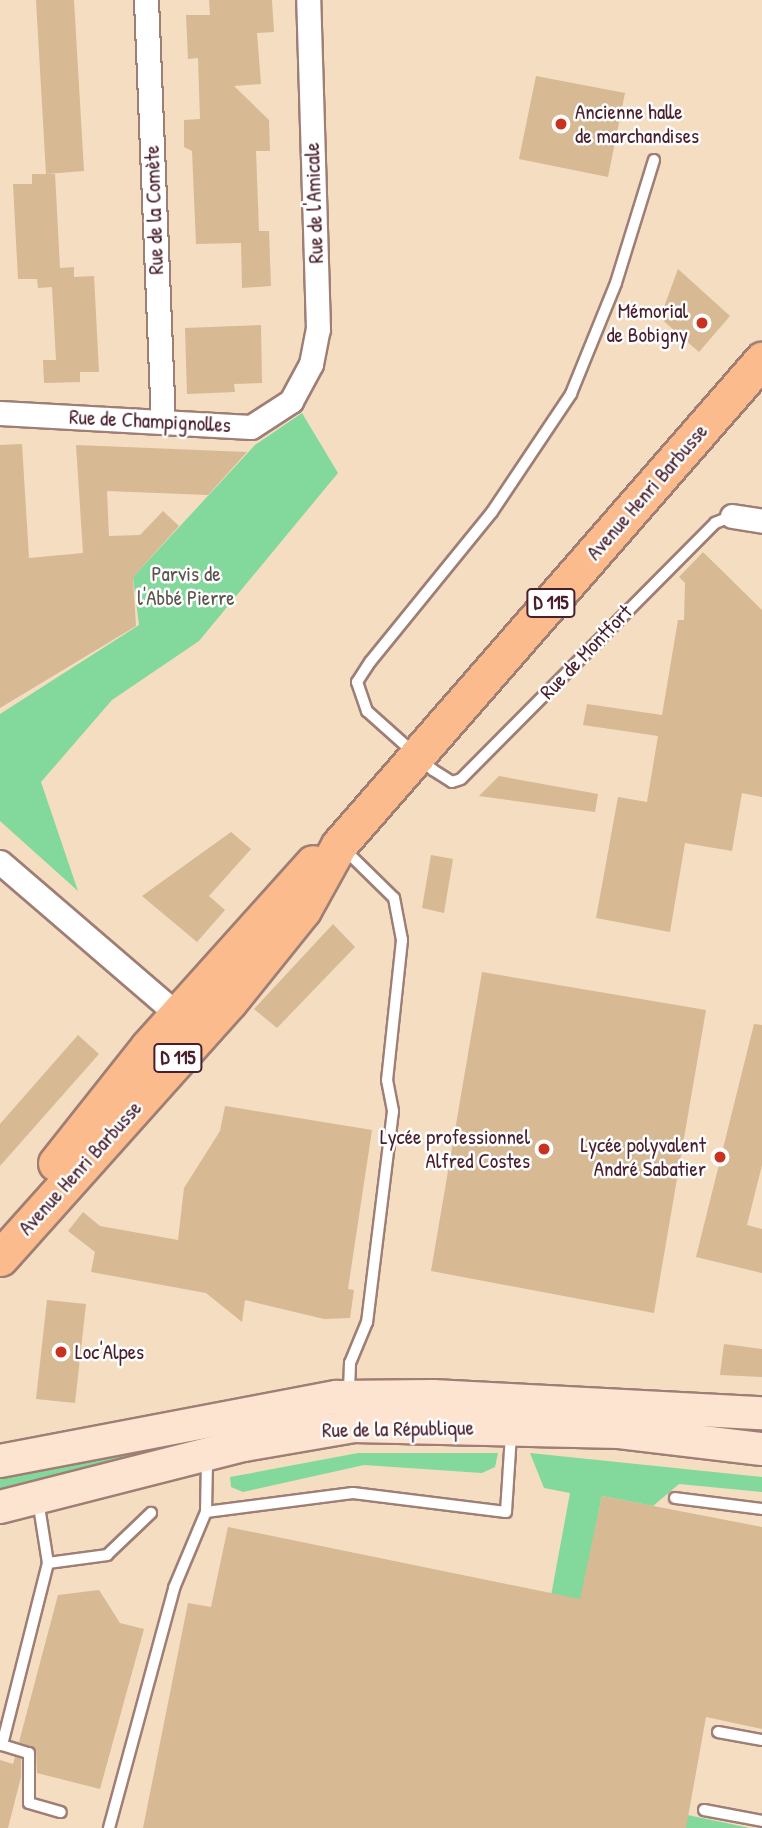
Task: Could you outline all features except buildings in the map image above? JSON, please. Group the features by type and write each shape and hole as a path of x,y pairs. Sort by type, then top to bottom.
{"main road":[{"name":"Avenue Henri Barbusse","path":"0,1258 189,1024 307,867 339,845 762,360"},
{"name":"Avenue Henri Barbusse","path":"0,1225 189,1024"},
{"name":"Rue de la République","path":"0,1461 349,1397 762,1413"},
{"name":"Rue de la République","path":"0,1507 324,1428 511,1427 762,1449"}],"street":[{"name":"Rue de la Comète","path":"146,0 163,420"},
{"name":"Rue de l'Amicale","path":"291,401 311,364 318,329 308,0"},
{"name":"Rue de Champignolles","path":"0,413 251,427 291,401"},
{"name":"Rue de Montfort","path":"732,516 762,521"},
{"path":"0,862 189,1024"}],"lane":[{"path":"418,756 367,711 357,682 492,512 571,394 616,283 653,160"},
{"name":"Rue de Montfort","path":"418,756 452,782 461,779 705,533 732,516"},
{"path":"339,845 394,898 402,940 387,1080 393,1111 367,1322 350,1363 349,1397"},
{"path":"206,1512 353,1493 506,1512 511,1427"},
{"path":"109,1828 174,1588 206,1512 206,1455"},
{"path":"38,1498 48,1563 2,1745 29,1753 29,1803 61,1812"},
{"path":"675,1498 762,1509"},
{"path":"48,1563 107,1555 152,1513"},
{"path":"718,1732 762,1740"},
{"path":"704,1810 762,1821"}],"green space":[{"name":"Parvis de l'Abbé Pierre","path":"302,413 338,473 199,641 112,700 41,782 78,891 0,821 0,714 139,625 133,577 255,445"},
{"path":"354,1406 762,1427 762,1436 526,1417 0,1491 0,1472"},
{"path":"358,1453 498,1453 495,1467 482,1473 364,1465 243,1492 231,1487 230,1477"},
{"path":"530,1453 762,1477 762,1492 679,1484 653,1506 602,1496 543,1785 750,1828 508,1828 570,1493 544,1488"}],"place":[{"name":"Ancienne halle de marchandises","path":"561,124"},
{"name":"Mémorial de Bobigny","path":"702,323"},
{"name":"Lycée professionnel Alfred Costes","path":"544,1149"},
{"name":"Lycée polyvalent André Sabatier","path":"720,1157"},
{"name":"Loc'Alpes","path":"61,1352"}]}
